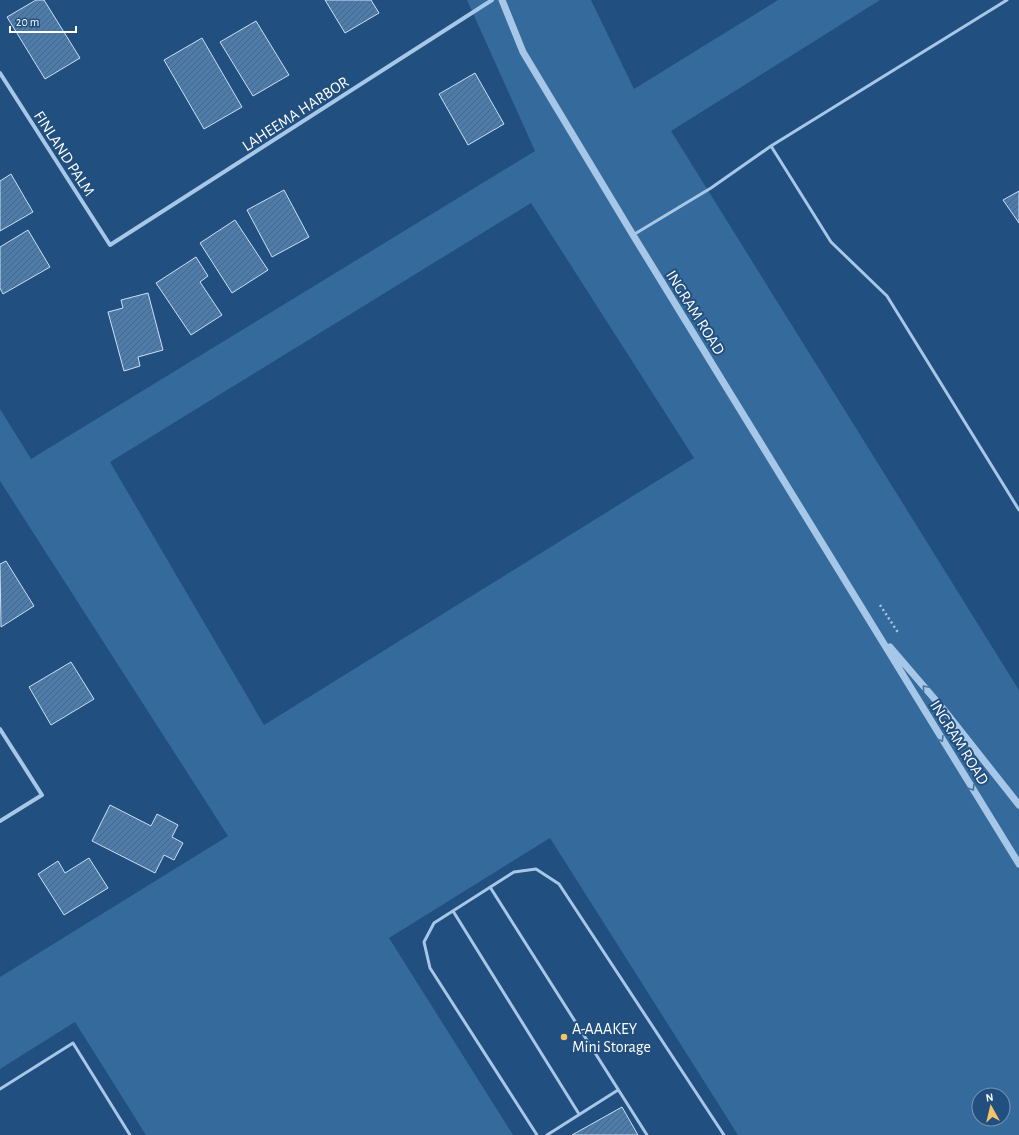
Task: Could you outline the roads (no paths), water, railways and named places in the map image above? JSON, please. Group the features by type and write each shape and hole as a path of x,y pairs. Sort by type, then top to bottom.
{"street":[{"name":"LAHEEMA HARBOR","path":"110,245 492,0"},
{"name":"INGRAM ROAD","path":"502,0 523,52 633,235 1019,864"},
{"name":"FINLAND PALM","path":"0,73 110,245"},
{"name":"INGRAM ROAD","path":"877,634 935,699 1019,806"},
{"path":"0,729 42,795 0,821"}],"lane":[{"path":"633,235 711,188 771,146 1007,0"},
{"path":"771,146 831,242 887,296 1019,510"},
{"path":"537,1135 430,968 424,942 434,923 514,872 536,869 559,884 724,1135"},
{"path":"490,887 647,1135"},
{"path":"453,911 579,1114"},
{"path":"0,1089 73,1043 130,1135"},
{"path":"547,1135 618,1090"}],"place":[{"name":"A-AAAKEY Mini Storage","path":"564,1037"}]}
